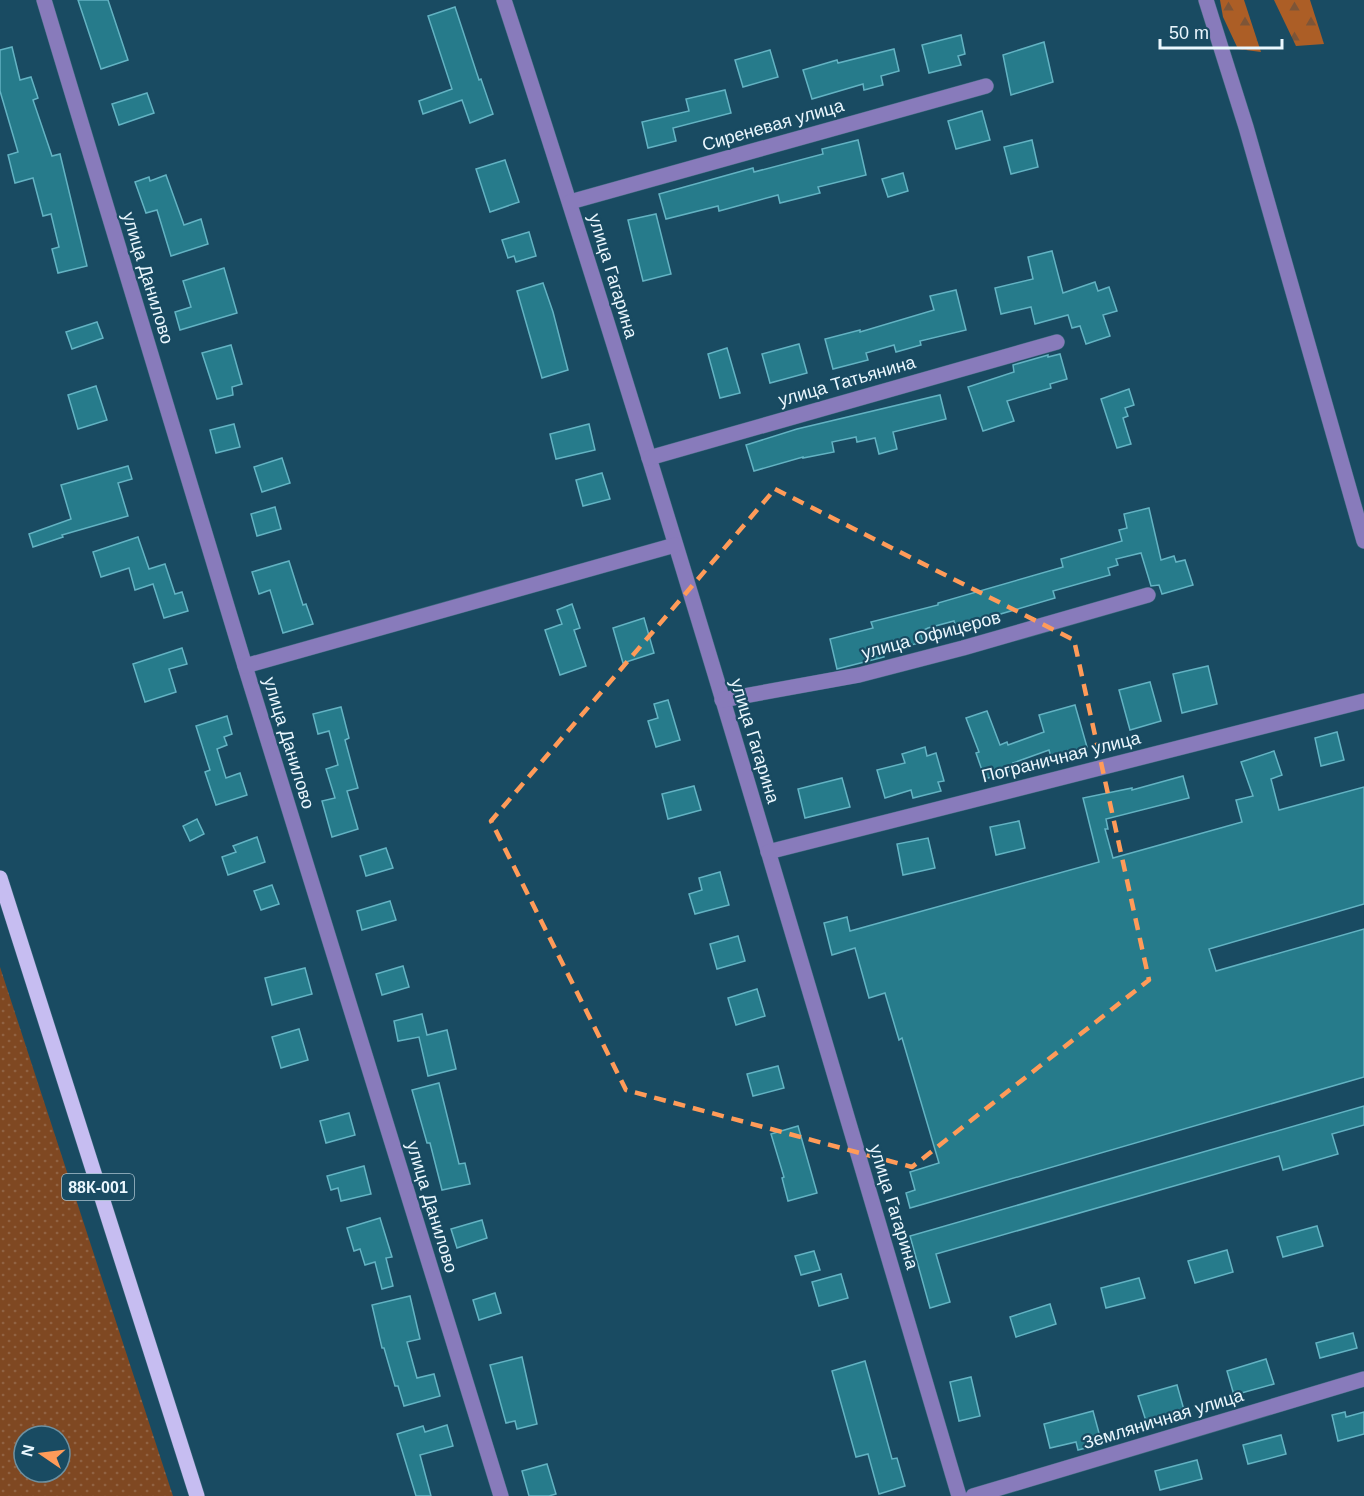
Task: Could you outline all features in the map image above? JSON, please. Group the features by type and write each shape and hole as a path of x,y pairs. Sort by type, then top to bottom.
{"main road":[{"name":"88К-001","path":"0,878 197,1496"}],"street":[{"name":"улица Данилово","path":"44,0 245,666 501,1496"},
{"name":"улица Гагарина","path":"504,0 570,202 649,458 959,1496"},
{"path":"1206,0 1246,127 1364,541"},
{"name":"Сиреневая улица","path":"570,202 986,86"},
{"name":"улица Татьянина","path":"649,458 1057,342"},
{"path":"245,666 675,545"},
{"name":"улица Офицеров","path":"722,700 859,675 1148,595"},
{"name":"Пограничная улица","path":"768,852 1364,701"},
{"name":"Земляничная улица","path":"973,1496 1364,1379"}],"highlighted area":[{"path":"775,489 1074,640 1149,980 912,1167 626,1090 491,821"}],"shaded area":[{"path":"0,967 173,1496 0,1496"}],"green space":[{"path":"1220,0 1244,0 1261,52 1238,49 1223,17"},
{"path":"1274,0 1310,0 1324,44 1296,46"}],"building":[{"path":"78,0 108,0 128,60 101,69"},
{"path":"455,7 479,80 481,79 493,114 470,123 462,100 423,114 419,101 452,89 428,16"},
{"path":"961,35 965,54 958,56 961,65 929,73 922,45"},
{"path":"1044,42 1053,82 1011,95 1003,55"},
{"path":"12,47 20,80 31,77 38,98 33,100 52,156 60,154 87,266 58,273 52,249 59,247 51,214 43,216 33,178 15,183 8,155 18,152 0,91 0,50"},
{"path":"894,49 899,71 881,76 883,85 864,90 863,84 812,99 803,70 837,60 838,63"},
{"path":"770,50 778,77 743,87 735,60"},
{"path":"725,90 731,113 673,128 676,141 648,148 642,122 689,111 686,99"},
{"path":"147,93 154,113 119,125 112,104"},
{"path":"982,111 990,140 956,149 948,121"},
{"path":"858,140 866,175 818,187 820,193 780,203 778,195 719,211 718,206 666,219 659,194 753,168 754,172 823,154 822,149"},
{"path":"1032,140 1038,167 1011,174 1004,147"},
{"path":"505,160 519,202 490,212 476,169"},
{"path":"903,173 908,191 888,197 882,179"},
{"path":"166,175 184,225 201,219 208,244 171,256 157,210 146,213 135,182 149,177 150,181"},
{"path":"656,214 671,274 643,281 628,220"},
{"path":"529,232 536,256 516,262 514,256 508,258 502,240"},
{"path":"1052,251 1063,293 1095,282 1098,291 1109,287 1117,311 1103,315 1110,336 1086,344 1080,326 1072,328 1068,315 1035,324 1031,307 1001,314 995,288 1033,279 1028,257"},
{"path":"224,268 237,313 180,330 175,312 191,307 183,281"},
{"path":"543,283 568,370 542,378 517,291"},
{"path":"956,290 966,330 920,341 921,345 896,352 894,345 866,353 868,360 833,369 825,339 860,330 860,332 934,310 930,296"},
{"path":"97,322 103,338 72,349 66,332"},
{"path":"799,344 807,373 770,383 762,354"},
{"path":"231,345 242,384 232,387 233,395 217,399 202,353"},
{"path":"727,348 740,393 720,398 708,354"},
{"path":"1060,354 1067,379 1050,384 1051,388 1007,401 1014,421 983,431 968,387 1014,372 1013,365"},
{"path":"96,386 107,420 78,429 68,395"},
{"path":"1129,389 1134,405 1125,408 1128,416 1123,418 1131,444 1117,448 1101,399"},
{"path":"940,395 946,419 893,432 897,449 879,454 875,438 857,442 856,437 832,442 834,452 803,457 754,471 746,445 797,429"},
{"path":"234,424 240,447 216,453 210,430"},
{"path":"589,424 595,450 556,459 550,434"},
{"path":"282,458 290,483 262,492 254,467"},
{"path":"128,466 132,479 118,483 128,516 62,535 63,537 33,547 29,534 71,519 61,485"},
{"path":"602,473 610,499 583,506 576,480"},
{"path":"275,507 281,529 257,536 251,514"},
{"path":"1149,508 1161,560 1174,556 1176,562 1185,560 1193,585 1162,594 1159,585 1151,586 1141,553 1116,559 1118,565 1108,568 1110,575 1053,591 1055,598 980,620 982,627 958,634 954,621 928,628 920,632 923,642 883,652 884,657 837,669 830,639 873,628 871,622 938,605 938,603 1063,567 1061,559 1122,541 1119,530 1127,528 1124,514"},
{"path":"138,537 149,569 165,564 175,594 182,592 188,611 164,618 153,584 135,590 129,568 101,577 93,552"},
{"path":"289,561 303,605 306,604 313,624 283,633 270,590 259,594 252,572"},
{"path":"572,604 580,628 574,630 586,666 560,675 545,630 562,624 557,610"},
{"path":"644,618 654,653 623,663 613,628"},
{"path":"182,648 187,664 169,669 176,692 145,702 133,664"},
{"path":"1208,666 1217,704 1182,713 1173,674"},
{"path":"1150,682 1161,721 1130,730 1119,690"},
{"path":"668,700 680,740 656,747 648,721 658,718 654,704"},
{"path":"1075,705 1087,747 1051,757 1049,750 1013,763 1016,769 985,779 976,753 979,752 966,718 987,711 1000,745 1007,742 1008,745 1044,732 1039,715"},
{"path":"341,707 349,738 345,740 358,788 347,791 358,829 332,837 322,801 335,798 326,769 338,765 329,731 318,734 313,714"},
{"path":"227,716 232,734 224,737 227,745 217,749 226,778 240,773 247,795 216,805 205,772 210,770 196,726"},
{"path":"1337,732 1344,760 1321,766 1315,738"},
{"path":"925,747 927,756 936,753 944,781 938,782 941,791 913,798 911,790 885,798 877,770 905,763 902,754"},
{"path":"1274,751 1282,775 1271,779 1279,810 1364,787 1364,904 1209,949 1216,971 1364,929 1364,1077 910,1208 906,1193 915,1190 910,1172 939,1163 902,1038 899,1040 885,993 869,998 855,948 832,955 824,923 847,917 850,931 1099,862 1083,798 1132,788 1132,790 1183,776 1189,798 1106,819 1108,829 1105,829 1113,858 1242,822 1236,800 1253,796 1241,762"},
{"path":"842,778 850,807 805,818 798,789"},
{"path":"694,786 701,810 668,819 662,794"},
{"path":"197,819 204,834 190,841 183,826"},
{"path":"1019,821 1025,848 996,855 990,827"},
{"path":"257,837 265,862 228,875 222,857 236,852 233,846"},
{"path":"928,838 935,868 903,875 897,844"},
{"path":"386,848 393,868 366,876 360,856"},
{"path":"720,872 729,905 695,914 689,894 702,890 699,878"},
{"path":"272,885 279,904 261,910 254,891"},
{"path":"390,901 396,920 362,930 357,911"},
{"path":"738,936 745,961 717,969 710,944"},
{"path":"403,966 409,987 382,995 376,974"},
{"path":"305,968 312,994 272,1005 265,978"},
{"path":"757,989 765,1016 736,1025 728,998"},
{"path":"422,1014 427,1035 447,1030 456,1069 428,1076 419,1037 398,1041 394,1021"},
{"path":"299,1029 308,1060 281,1068 272,1037"},
{"path":"778,1066 784,1088 753,1096 747,1074"},
{"path":"439,1083 459,1164 465,1163 470,1184 442,1190 430,1143 427,1143 412,1090"},
{"path":"1364,1106 1364,1125 1332,1134 1338,1154 1283,1170 1279,1156 936,1254 950,1302 930,1308 910,1236"},
{"path":"349,1113 355,1135 326,1143 320,1121"},
{"path":"798,1126 817,1193 788,1201 782,1178 784,1177 771,1134"},
{"path":"364,1166 371,1194 341,1201 338,1188 331,1190 327,1176"},
{"path":"380,1218 392,1257 386,1258 393,1286 382,1289 375,1262 365,1265 360,1249 354,1251 347,1228"},
{"path":"482,1220 487,1238 457,1248 451,1229"},
{"path":"1317,1226 1323,1246 1283,1257 1277,1237"},
{"path":"1227,1250 1233,1272 1195,1283 1188,1261"},
{"path":"814,1251 820,1270 801,1275 795,1256"},
{"path":"841,1274 848,1298 819,1306 812,1282"},
{"path":"1139,1278 1145,1298 1106,1308 1101,1288"},
{"path":"495,1293 501,1313 479,1320 473,1300"},
{"path":"410,1296 420,1339 407,1342 417,1378 434,1374 440,1396 404,1406 398,1386 395,1386 384,1348 382,1348 372,1305"},
{"path":"1050,1304 1056,1324 1016,1337 1010,1317"},
{"path":"1353,1333 1357,1348 1320,1358 1316,1343"},
{"path":"522,1357 537,1424 517,1429 515,1421 506,1423 490,1365"},
{"path":"1266,1359 1274,1384 1234,1395 1227,1371"},
{"path":"865,1361 892,1459 897,1458 905,1486 879,1494 868,1454 856,1457 832,1371"},
{"path":"971,1377 980,1416 959,1421 950,1382"},
{"path":"1177,1385 1184,1410 1146,1421 1138,1396"},
{"path":"1093,1411 1102,1444 1078,1450 1076,1442 1050,1448 1044,1424"},
{"path":"1345,1412 1346,1417 1364,1412 1364,1434 1338,1441 1332,1415"},
{"path":"447,1425 453,1446 420,1455 431,1496 416,1496 397,1434 423,1426 425,1432"},
{"path":"1281,1435 1286,1454 1248,1464 1243,1445"},
{"path":"1197,1460 1202,1479 1160,1490 1155,1471"},
{"path":"547,1464 556,1494 529,1496 522,1471"}]}
